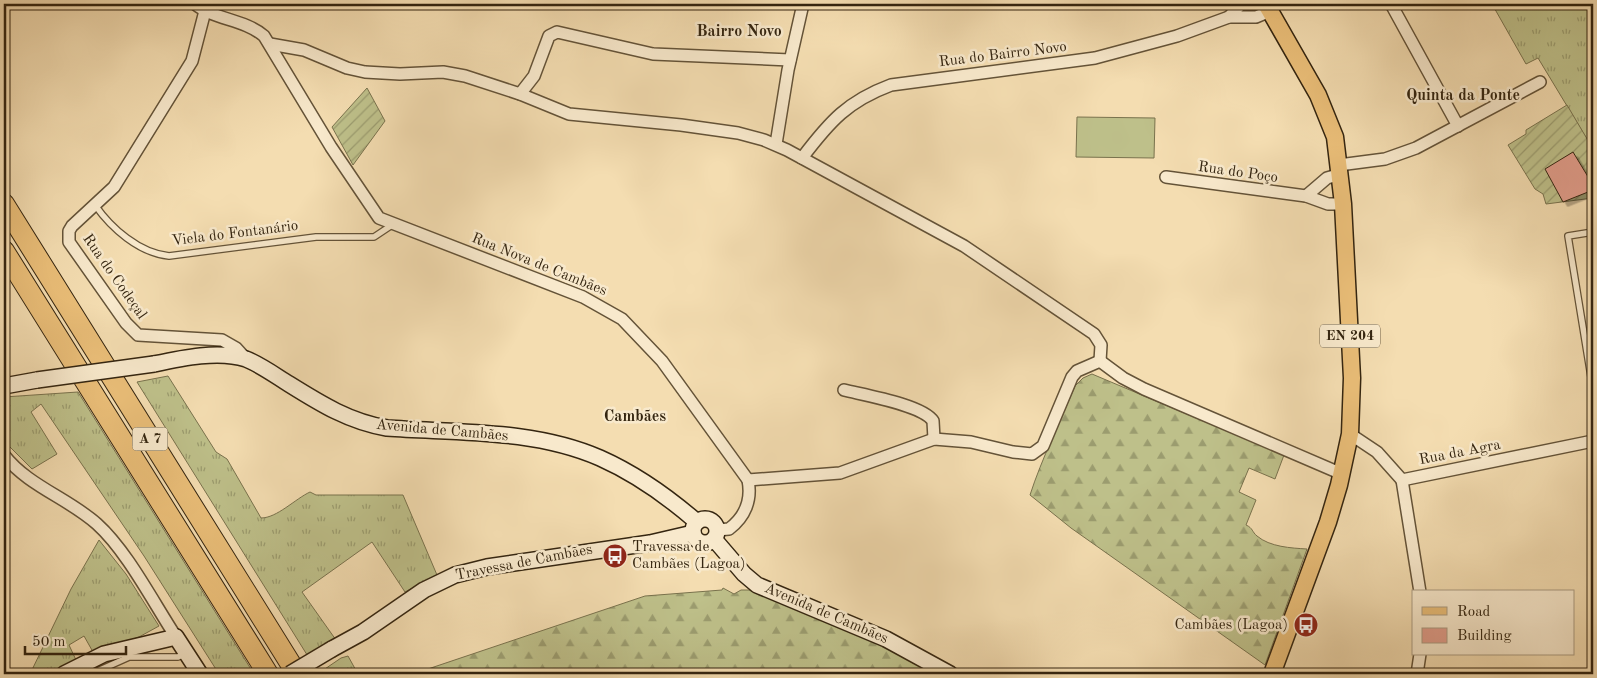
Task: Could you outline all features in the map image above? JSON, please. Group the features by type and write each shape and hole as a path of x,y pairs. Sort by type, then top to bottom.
{"highway":[{"name":"A 7","path":"4,204 297,674"},
{"name":"A 7","path":"4,251 268,674"}],"main road":[{"name":"EN 204","path":"1268,7 1318,95 1330,120 1340,170 1344,204 1352,378 1350,434 1342,474 1328,522 1272,674"}],"street":[{"path":"195,4 205,11 258,30 270,44 304,50 346,68 381,74 449,73 465,76 520,94 568,114 716,130 776,144 964,246 1022,283 1094,334 1101,346 1100,361"},
{"path":"776,144 790,60 803,4"},
{"path":"1230,17 1241,4"},
{"path":"1391,4 1458,126"},
{"path":"1230,17 1256,17 1268,7"},
{"name":"Rua do Codeçal","path":"205,11 192,61 114,187 72,226 69,231 69,242 132,331 145,337 222,340 236,348 246,359"},
{"name":"Rua do Bairro Novo","path":"802,158 832,120 846,108 860,98 891,85 1096,58 1177,36 1230,17"},
{"path":"520,94 534,76 549,36 557,32 653,54 790,60"},
{"name":"Rua Nova de Cambães","path":"270,44 331,147 379,218 583,297 622,319 662,362 748,480"},
{"path":"1306,196 1327,178 1340,170 1385,159 1416,148 1540,82"},
{"name":"Rua do Poço","path":"1166,177 1306,196 1328,204 1344,204"},
{"name":"Avenida de Cambães","path":"4,386 154,364 179,358 246,359 336,413 368,425 386,428 515,437 545,442 599,457 644,481 674,502 695,528 700,542 707,543 715,534 744,574 757,585 886,638 950,674"},
{"path":"715,534 729,529 742,516 750,495 748,480 840,473 934,439 971,442 1013,452 1032,454 1043,446 1072,377 1077,372 1100,361"},
{"path":"1100,361 1123,378 1144,389 1342,474"},
{"path":"844,390 910,408 927,416 933,421 934,439"},
{"name":"Rua da Agra","path":"1350,434 1377,452 1402,480 1593,441"},
{"path":"4,455 27,478 83,512 115,543 200,674"},
{"path":"1402,480 1420,590"},
{"name":"Travessa de Cambães","path":"290,674 363,632 424,590 455,574 650,543 695,528"},
{"path":"64,674 87,671 104,654 176,637"},
{"path":"1417,674 1420,656"}],"lane":[{"name":"Viela do Fontanário","path":"95,205 105,219 127,238 151,253 169,256 316,237 374,237 392,224"},
{"path":"1593,232 1568,236 1593,388"},
{"path":"87,671 129,657 178,657 186,653"}],"green space":[{"path":"1492,4 1593,4 1593,149 1538,58 1526,64"},
{"path":"367,88 385,121 353,165 332,127"},
{"path":"1567,105 1593,149 1593,198 1546,204 1543,194 1535,189 1508,145 1526,134 1526,130"},
{"path":"1077,117 1155,118 1154,158 1076,157"},
{"path":"1092,374 1284,455 1275,479 1249,468 1239,492 1256,500 1246,525 1257,536 1274,545 1307,549 1265,665 1071,528 1030,495 1075,386 1083,378"},
{"path":"168,376 216,452 227,459 261,518 280,512 310,492 316,495 403,495 437,575 405,592 372,542 302,592 336,640 309,658 137,382"},
{"path":"78,392 254,674 219,674 144,556 41,404 31,412 57,454 32,469 6,443 4,397"},
{"path":"99,540 126,574 159,626 139,637 93,652 84,636 69,645 76,660 53,674 30,674 71,589"},
{"path":"723,588 734,594 741,590 749,590 893,650 934,674 413,674 645,596 722,590"},
{"path":"348,656 358,674 319,673 341,658"}],"building":[{"path":"1573,152 1593,185 1593,190 1563,202 1545,169"}],"place":[{"name":"Travessa de Cambães (Lagoa)","path":"615,556"},
{"name":"Cambães (Lagoa)","path":"1306,625"}],"district":[{"name":"Bairro Novo","path":"739,32"},
{"name":"Quinta da Ponte","path":"1463,96"},
{"name":"Cambães","path":"635,417"}]}
